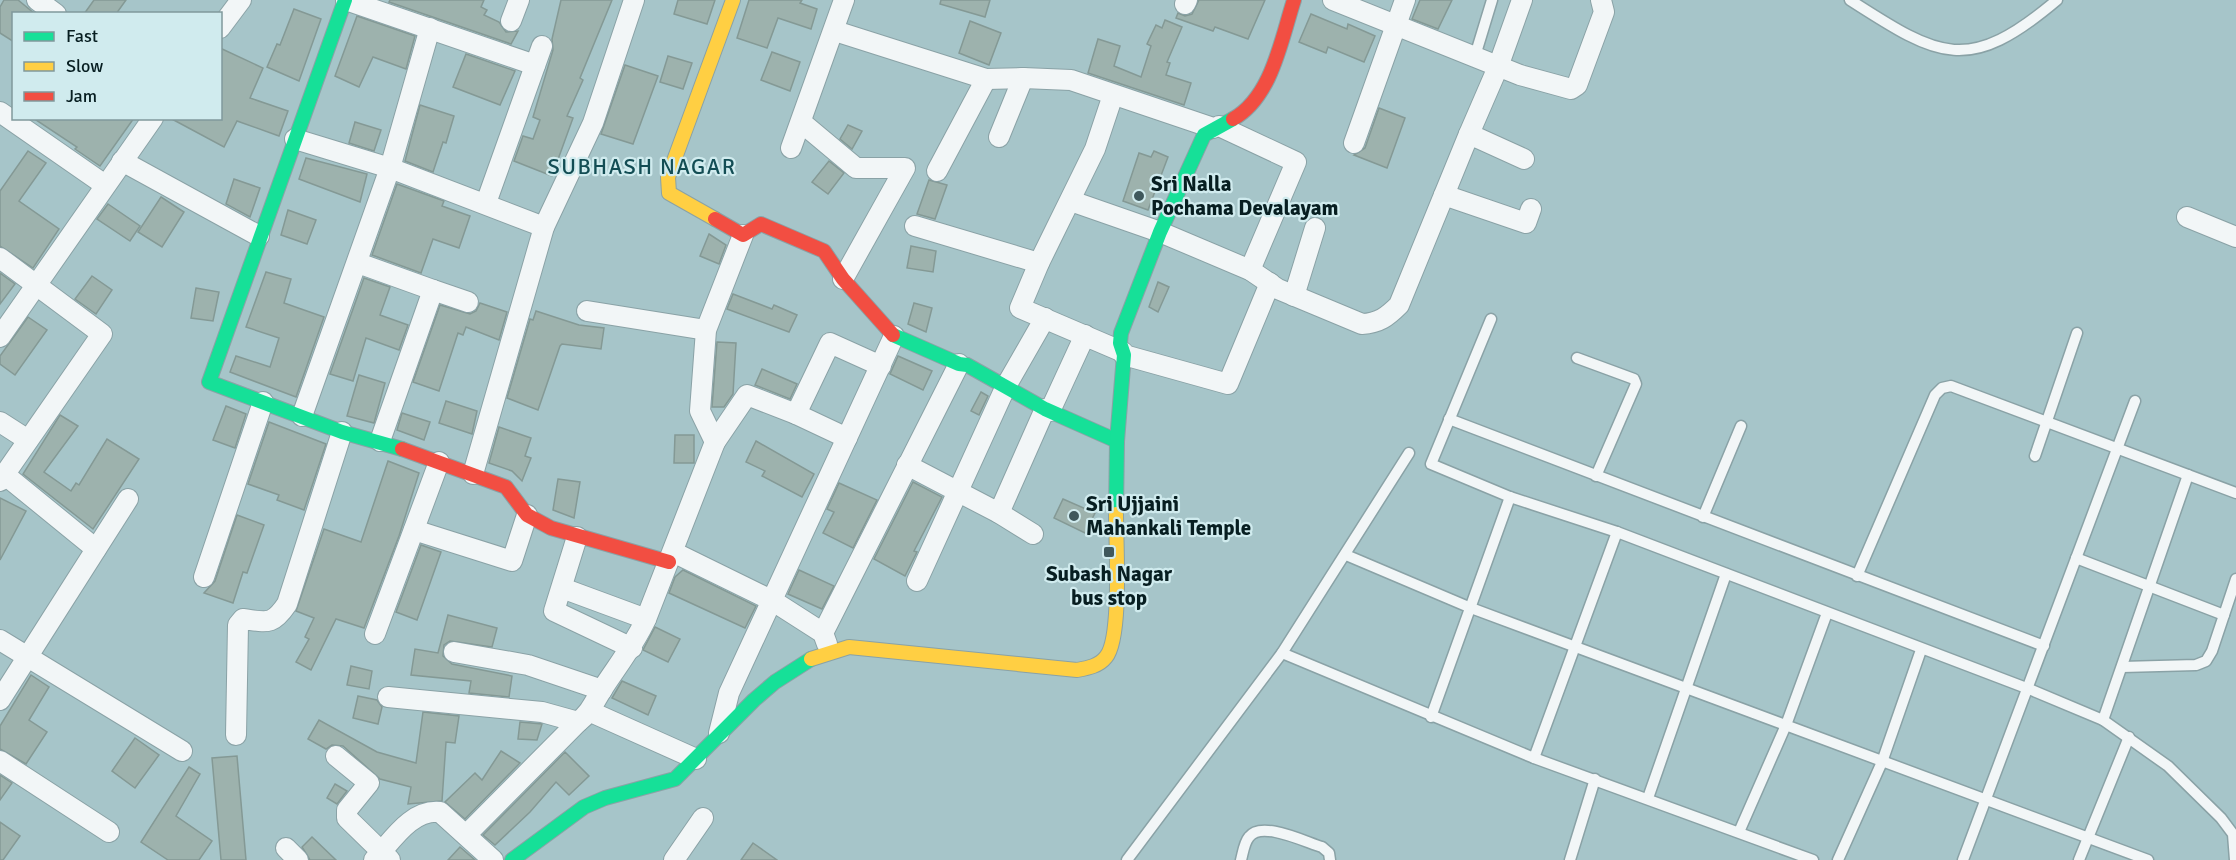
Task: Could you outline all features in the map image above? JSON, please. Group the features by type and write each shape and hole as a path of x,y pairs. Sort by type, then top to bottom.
{"street":[{"path":"37,0 53,12"},
{"path":"222,25 241,0"},
{"path":"486,202 539,55 430,28 345,0 259,236 209,382 342,432 380,441 506,487 527,515 551,528 577,537 671,557 773,601 826,641 849,647 1077,670 1092,668 1105,661 1112,648 1115,630 1117,441 1124,354 1121,333 1160,232 1204,135 1247,111 1258,96 1270,74 1294,0"},
{"path":"511,21 519,0"},
{"path":"473,474 544,227 592,123 634,0"},
{"path":"733,0 669,177 669,193 743,235"},
{"path":"791,148 835,31 844,0"},
{"path":"1333,0 1396,23 1498,67 1571,89 1578,85 1604,12 1601,0"},
{"path":"1354,143 1405,0"},
{"path":"1071,201 1160,232 1250,270 1294,296 1362,324 1375,323 1386,318 1399,305 1498,67 1522,0"},
{"path":"302,416 390,168 430,28"},
{"path":"835,31 986,80 1023,78 1071,80 1216,127 1296,162 1250,270"},
{"path":"999,137 1023,78"},
{"path":"937,171 986,80"},
{"path":"1113,95 1095,149 1039,263 1020,308 1124,354 1228,384 1270,283"},
{"path":"0,112 105,185"},
{"path":"0,337 38,286 152,120"},
{"path":"801,122 856,168 905,168 843,279"},
{"path":"1469,134 1524,159"},
{"path":"295,139 390,168 486,202 544,227"},
{"path":"122,161 259,236"},
{"path":"1444,195 1526,223 1531,209"},
{"path":"2187,217 2236,237"},
{"path":"715,442 700,411 706,330 743,235 761,224 824,251 843,279 894,336 959,364 967,365 1047,410 1117,441"},
{"path":"915,226 1039,263"},
{"path":"1294,296 1315,228"},
{"path":"0,258 102,334 2,478 96,549"},
{"path":"358,263 468,302"},
{"path":"380,441 433,290"},
{"path":"587,311 706,330"},
{"path":"917,581 1006,386 1046,318"},
{"path":"999,513 1085,335"},
{"path":"718,737 729,693 894,336"},
{"path":"796,414 830,343 881,366"},
{"path":"512,860 573,814 597,801 659,786 675,779 767,686 808,660 826,641 907,465 959,364"},
{"path":"466,836 585,717 632,648 671,557 715,442 747,395 796,414 846,438"},
{"path":"204,577 263,402"},
{"path":"0,422 28,440"},
{"path":"236,735 238,625 243,619 271,622 277,618 287,604 342,432"},
{"path":"375,634 439,462"},
{"path":"907,465 999,513 1033,534"},
{"path":"0,700 128,499"},
{"path":"414,530 512,561 527,515"},
{"path":"577,537 554,611 632,648"},
{"path":"562,588 646,619"},
{"path":"0,640 182,751"},
{"path":"454,652 528,665 602,690"},
{"path":"388,697 585,717 696,759"},
{"path":"336,756 369,783 347,810 347,818 382,857 417,815 428,811 440,812 493,860"},
{"path":"0,761 109,832"},
{"path":"674,860 703,818"}],"lane":[{"path":"1475,56 1492,0"},
{"path":"1850,0 1903,34 1954,52 1968,51 2000,40 2057,0"},
{"path":"1491,319 1431,465 1510,497 1617,532 1921,650 2029,689 2103,720 2168,766 2221,818 2233,834 2235,860"},
{"path":"2035,456 2077,333"},
{"path":"1577,358 1634,379 1636,384 1596,476"},
{"path":"1857,576 1935,396 1942,388 1951,386 2236,493"},
{"path":"1963,860 2029,689 2135,400"},
{"path":"1449,419 1857,576 2044,645"},
{"path":"1703,517 1742,426"},
{"path":"1127,860 1282,653 1409,453"},
{"path":"2103,720 2188,475"},
{"path":"1431,717 1510,497"},
{"path":"1534,758 1617,532"},
{"path":"1346,555 1471,608 2148,860"},
{"path":"2076,558 2224,615"},
{"path":"1648,798 1726,574"},
{"path":"2122,667 2196,665 2206,661 2212,651 2236,579"},
{"path":"1739,832 1786,725 1827,613"},
{"path":"1838,860 1882,762 1921,650"},
{"path":"1282,653 1534,758 1813,860"},
{"path":"2079,860 2129,737"},
{"path":"1570,860 1595,779"},
{"path":"1241,860 1248,838 1254,832 1264,830 1322,848 1329,853 1330,860"}],"building":[{"path":"4,0 18,0 33,12 12,12 12,41 0,33 0,7"},
{"path":"94,0 126,0 117,12 85,12"},
{"path":"390,0 484,0 481,7 487,10 484,15 499,22 506,32 518,31 511,44 389,2"},
{"path":"561,0 612,0 580,78 583,80 567,116 573,118 552,176 514,161 523,136 533,139 540,120 533,117 553,50 552,39"},
{"path":"678,0 715,0 707,24 674,14"},
{"path":"749,0 802,0 800,3 817,9 811,29 778,18 767,48 737,38"},
{"path":"941,0 990,0 985,17 940,4"},
{"path":"1199,0 1265,0 1248,39 1215,27 1213,31 1176,18 1178,13 1185,16 1192,14"},
{"path":"1420,0 1452,0 1438,29 1412,19"},
{"path":"294,9 321,19 299,81 267,67 277,44 280,45"},
{"path":"1311,14 1347,29 1348,24 1375,36 1364,62 1328,47 1326,53 1299,42"},
{"path":"357,16 415,36 406,69 373,57 359,87 335,76"},
{"path":"1165,20 1182,27 1167,62 1170,63 1166,75 1191,83 1184,105 1088,73 1098,39 1120,46 1114,66 1141,77 1151,46 1147,44 1156,25 1162,28"},
{"path":"970,21 1001,33 989,65 959,53"},
{"path":"222,49 263,68 250,98 288,111 279,136 237,121 224,147 174,120 222,120"},
{"path":"772,52 800,62 790,91 761,80"},
{"path":"466,54 515,71 500,105 453,87"},
{"path":"668,56 692,63 683,89 660,82"},
{"path":"625,65 658,76 633,144 601,134"},
{"path":"420,105 454,116 446,143 443,142 433,172 405,161"},
{"path":"1379,108 1405,118 1387,168 1354,155 1365,148"},
{"path":"36,120 133,120 100,166 75,149 77,147"},
{"path":"355,122 381,130 374,151 349,143"},
{"path":"848,125 862,131 852,149 840,139"},
{"path":"28,151 46,163 19,201 59,229 33,268 0,246 0,191"},
{"path":"1154,151 1168,157 1148,210 1123,201 1139,153 1151,157"},
{"path":"306,158 367,174 360,202 299,179"},
{"path":"829,161 844,173 828,194 812,182"},
{"path":"234,179 260,188 250,217 226,204"},
{"path":"929,180 947,185 935,219 917,214"},
{"path":"397,184 444,201 442,206 470,216 459,248 433,239 421,273 372,255"},
{"path":"161,197 184,212 162,247 138,232"},
{"path":"108,204 140,226 130,241 97,219"},
{"path":"288,210 316,220 307,244 281,235"},
{"path":"709,234 726,245 719,264 700,256"},
{"path":"911,246 936,251 933,272 907,268"},
{"path":"266,272 291,279 284,303 324,317 296,397 230,372 236,356 270,367 279,338 246,327"},
{"path":"0,273 15,284 0,304"},
{"path":"92,276 112,290 96,314 75,299"},
{"path":"364,278 390,287 380,315 408,325 399,350 366,338 353,381 330,374"},
{"path":"1158,282 1169,287 1158,312 1149,307"},
{"path":"196,288 219,292 213,321 191,318"},
{"path":"733,294 772,309 774,305 797,315 789,332 727,309"},
{"path":"480,303 507,312 499,340 466,327 463,335 458,333 439,391 413,382 440,305 470,314 476,311"},
{"path":"914,303 932,308 926,332 908,324"},
{"path":"536,311 579,325 604,328 601,349 562,344 560,346 538,410 507,398 530,319 533,320"},
{"path":"28,317 47,330 15,375 0,364 0,356"},
{"path":"717,342 736,343 733,394 724,407 712,407"},
{"path":"898,356 932,371 923,390 890,374"},
{"path":"762,369 797,384 790,399 755,385"},
{"path":"359,375 385,383 374,423 347,416"},
{"path":"981,392 988,396 979,415 971,411"},
{"path":"446,401 477,411 472,434 439,423"},
{"path":"226,406 246,414 235,448 213,440"},
{"path":"402,413 430,422 424,440 397,430"},
{"path":"60,415 78,426 44,472 71,491 76,483 79,485 107,439 139,459 93,529 23,474"},
{"path":"269,422 326,444 304,510 277,500 279,495 248,484"},
{"path":"499,427 531,438 525,456 531,458 522,481 512,471 489,463"},
{"path":"675,435 694,435 694,463 674,463"},
{"path":"756,441 814,474 802,497 762,476 765,471 746,462"},
{"path":"388,461 419,473 399,536 364,628 336,619 311,670 296,662 309,639 305,637 314,618 296,611 324,529 361,542"},
{"path":"558,479 580,482 574,518 553,510"},
{"path":"913,482 942,497 914,551 917,552 905,576 874,559"},
{"path":"839,483 877,500 853,548 823,533 834,512 827,509"},
{"path":"0,498 26,511 0,560"},
{"name":"Sri Ujjaini Mahankali Temple","path":"1063,499 1095,513 1085,533 1054,518"},
{"path":"237,515 264,525 247,573 243,572 233,603 204,593 215,581"},
{"path":"421,545 441,552 417,620 396,612"},
{"path":"683,570 756,606 745,628 669,593 675,577"},
{"path":"799,570 834,586 822,609 788,594"},
{"path":"448,615 497,628 492,647 450,641 444,645 443,656 452,664 512,676 509,697 469,693 471,681 411,675 415,649 438,653"},
{"path":"655,627 680,639 668,662 643,650"},
{"path":"351,666 372,671 369,689 347,685"},
{"path":"31,675 49,687 29,720 47,732 26,764 0,749 0,726"},
{"path":"622,681 656,696 648,715 612,698"},
{"path":"358,696 377,700 382,707 378,724 353,718"},
{"path":"423,712 459,716 455,743 446,742 442,801 408,804 411,787 380,779 343,746 332,745 326,749 308,739 319,720 377,752 416,763"},
{"path":"520,722 542,724 537,740 518,739"},
{"path":"135,738 159,755 135,788 112,771"},
{"path":"501,751 520,763 465,819 445,802 475,773 482,780"},
{"path":"565,752 589,776 569,795 556,782 530,812 495,845 483,835"},
{"path":"237,756 246,860 221,860 212,758"},
{"path":"189,767 200,774 176,816 212,841 199,860 168,860 141,842"},
{"path":"0,775 12,783 0,800"},
{"path":"335,784 347,791 337,804 327,798"},
{"path":"0,822 20,836 3,860 0,860"},
{"path":"312,837 336,860 310,860 302,847"},
{"path":"753,843 777,860 741,860"},
{"path":"460,847 475,860 448,860"}],"traffic: fast":[{"path":"345,0 209,382 342,432 402,449"},
{"path":"1116,514 1117,441 1124,355 1120,343 1121,333 1160,232 1204,135 1233,119"},
{"path":"893,335 959,364 967,365 1045,409 1117,441"},
{"path":"512,860 584,807 605,798 675,779 754,700 775,682 811,659"}],"traffic: slow":[{"path":"715,219 669,193 668,177 733,0"},
{"path":"811,659 849,647 1077,670 1097,665 1106,657 1111,647 1114,631 1117,589 1116,514"}],"traffic: jam":[{"path":"1233,119 1257,97 1266,82 1294,0"},
{"path":"715,219 743,235 761,224 824,251 843,279 893,335"},
{"path":"402,449 506,487 527,515 551,528 669,562"}],"place":[{"name":"Sri Nalla Pochama Devalayam","path":"1139,196"},
{"name":"Sri Ujjaini Mahankali Temple","path":"1074,516"},
{"name":"Subash Nagar bus stop","path":"1109,552"}],"district":[{"name":"SUBHASH NAGAR","path":"642,166"}]}
